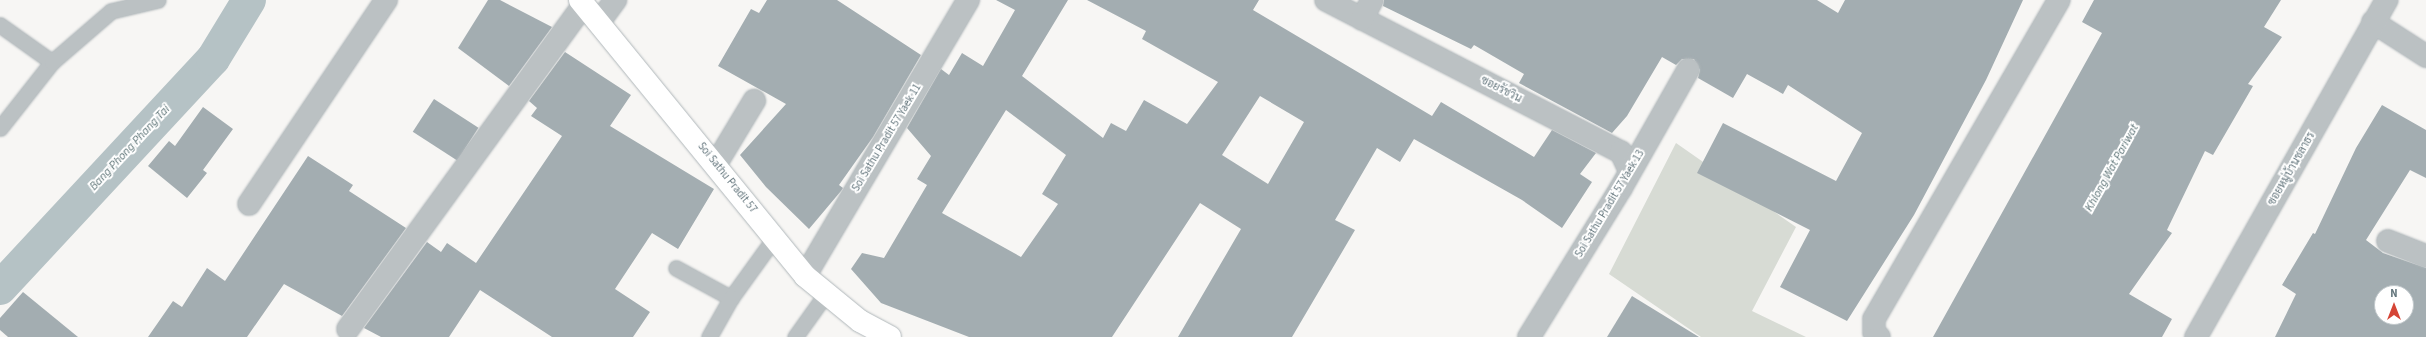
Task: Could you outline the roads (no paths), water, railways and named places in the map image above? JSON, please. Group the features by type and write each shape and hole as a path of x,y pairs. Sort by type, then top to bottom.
{"street":[{"path":"249,204 386,0"},
{"path":"600,21 616,0"},
{"name":"Soi Sathu Pradit 57 Yaek 11","path":"806,276 968,0"},
{"name":"ซอยรัชวิน","path":"1326,0 1621,152 1630,171"},
{"path":"1362,19 1372,0"},
{"path":"1879,337 1874,332 1874,319 2059,0"},
{"name":"ซอยหมู่บ้านชลาธร","path":"2196,337 2351,68 2373,22 2387,0"},
{"path":"348,330 582,2"},
{"name":"Soi Sathu Pradit 57","path":"582,2 600,21 806,276 825,295 860,322 890,337"},
{"path":"2373,22 2426,56"},
{"name":"Soi Sathu Pradit 57 Yaek 13","path":"1529,337 1630,171 1688,70"},
{"path":"716,164 754,101"},
{"path":"2388,241 2426,256"}],"lane":[{"path":"0,128 52,62 111,11 158,0"},
{"path":"0,25 52,62"},
{"path":"709,337 731,298 774,237"},
{"path":"676,268 731,298"},
{"path":"794,337 825,295"}],"waterway":[{"name":"Bang Phong Phang Tai","path":"0,288 213,59 249,0"}],"water label":[{"name":"Khlong Wat Pariwat","path":"2112,168"}]}
